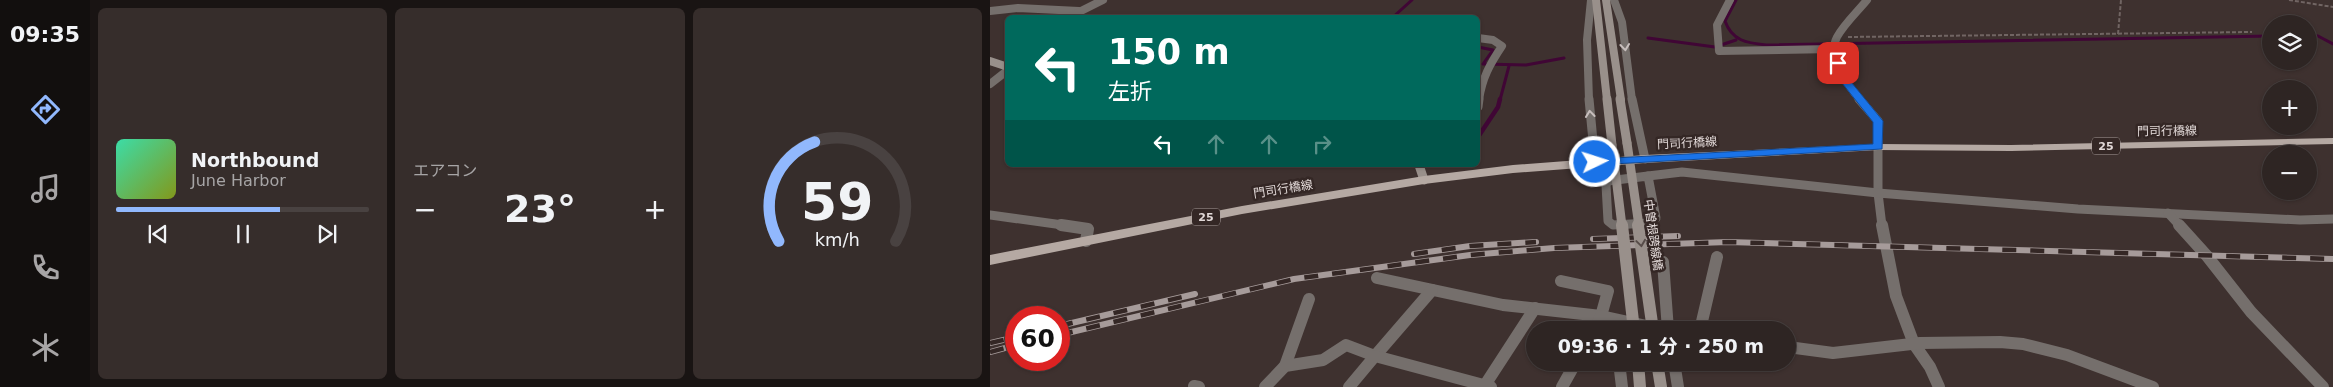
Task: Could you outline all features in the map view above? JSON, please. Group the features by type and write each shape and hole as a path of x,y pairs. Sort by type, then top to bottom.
{"main road":[{"name":"門司行橋線","path":"990,260 1242,210 1424,180 1595,162 1878,147 2020,148 2333,141"}],"street":[{"path":"1072,15 1102,0"},
{"path":"1591,0 1586,44 1588,102 1595,162"},
{"path":"1596,0 1633,321"},
{"name":"中曽根跨線橋","path":"1606,0 1651,321"},
{"path":"1614,0 1622,22 1629,88 1645,159"},
{"path":"1730,0 1717,25 1719,51 1836,43"},
{"path":"1867,0 1836,43 1842,78 1878,121 1878,193 1884,240 1896,296 1914,344 1930,367 1939,387"},
{"path":"990,11 1018,8 1079,11"},
{"path":"1480,38 1493,40 1502,46 1490,65 1481,85 1480,92"},
{"path":"990,61 1005,67"},
{"path":"990,84 1005,71"},
{"path":"1419,167 1424,180"},
{"path":"1648,176 1656,218 1649,223 1613,225 1608,221 1606,185 1608,181 1648,176 1682,172 1878,193 2078,209 2300,220 2333,219"},
{"path":"2168,213 2251,312 2324,387"},
{"path":"990,215 1088,229 1086,241"},
{"path":"1702,321 1717,257"},
{"path":"1663,262 1666,321"},
{"path":"1377,278 1503,305 1600,316 1609,321"},
{"path":"1561,281 1608,290 1598,321"},
{"path":"1349,387 1432,290"},
{"path":"1265,387 1285,366 1308,299"},
{"path":"1285,366 1323,360 1346,345 1375,356 1488,386 1535,308"},
{"path":"1796,348 1832,354 1861,348 1978,341 2042,347 2085,359 2153,387"},
{"path":"1562,387 1571,371"},
{"path":"1620,371 1622,387"},
{"path":"1639,371 1640,387"},
{"path":"1658,371 1661,387"},
{"path":"1675,371 1678,387"}],"path":[{"path":"2118,34 2121,0"},
{"path":"2289,0 2333,7"},
{"path":"1836,43 2118,34 2252,32"}],"waterway":[{"path":"1395,15 1412,0"},
{"path":"1736,0 1725,21 1728,28 1741,40 1766,45 2262,36"},
{"path":"2317,36 2333,44"},
{"path":"1648,38 1715,47 1736,40"},
{"path":"1480,47 1493,50 1483,64 1526,65 1564,58"},
{"path":"1500,100 1509,66"},
{"path":"1480,134 1498,107 1500,99"}],"railway":[{"path":"1593,239 1678,236"},
{"path":"1414,254 1470,246 1536,242"},
{"path":"1070,332 1294,279 1470,255 1554,248 1728,242 2333,259"},
{"path":"1070,323 1195,294"},
{"path":"990,343 1005,340"},
{"path":"990,352 1005,348"}],"route":[{"path":"1595,162 1878,147 1878,121 1842,78 1838,63"}]}
